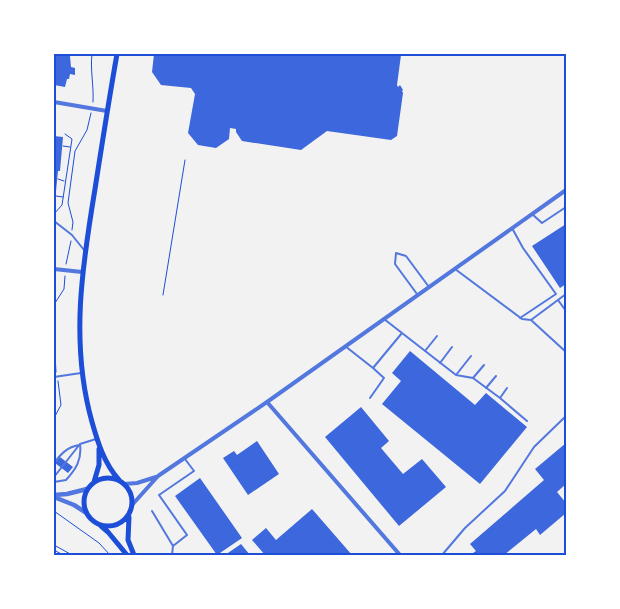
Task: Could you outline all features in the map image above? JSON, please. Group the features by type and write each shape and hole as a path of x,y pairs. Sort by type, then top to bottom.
{"main road":[{"path":"118,54 107,110 82,272 79,333 82,373 89,411 99,446 108,466 130,491 132,505 127,531 128,540 134,555"},
{"path":"94,482 99,465 99,446"},
{"path":"121,482 103,478 94,482 87,489 84,500 85,512 94,522 108,532 128,555"},
{"path":"100,526 114,526 126,520 130,514"}],"street":[{"path":"54,102 107,110"},
{"path":"132,505 158,476 267,402 566,190"},
{"path":"54,268 82,272"},
{"path":"267,402 400,555"},
{"path":"121,482 137,483 158,476"},
{"path":"54,496 87,489"},
{"path":"54,496 85,512"}],"lane":[{"path":"532,214 542,224 566,207"},
{"path":"54,221 72,235 85,251"},
{"path":"512,228 556,294 520,318"},
{"path":"417,295 394,264 396,253 406,256 429,287"},
{"path":"455,269 520,318 531,320 566,352"},
{"path":"531,320 566,294"},
{"path":"558,300 566,311"},
{"path":"384,319 456,375 473,378 527,421"},
{"path":"373,368 402,333"},
{"path":"425,351 437,336"},
{"path":"345,346 384,378 370,398"},
{"path":"440,362 452,347"},
{"path":"456,375 471,356"},
{"path":"473,378 484,365"},
{"path":"54,377 82,373"},
{"path":"486,388 496,376"},
{"path":"500,398 507,388"},
{"path":"442,555 465,528 505,491 534,447 566,416"},
{"path":"54,463 64,450 71,446 97,439"},
{"path":"54,477 80,444"},
{"path":"54,482 66,480 73,473 81,458 80,444"},
{"path":"173,546 187,535 159,495 194,471 185,458"},
{"path":"152,511 173,546 172,555"}],"path":[{"path":"54,312 55,304 64,290 65,270 72,235 73,222 68,203 75,151 87,130 92,108 94,93 91,65 92,54"},
{"path":"54,214 62,205 66,181 72,139 66,134"},
{"path":"63,146 70,147"},
{"path":"163,295 185,160"},
{"path":"63,163 68,163"},
{"path":"58,179 66,181"},
{"path":"56,196 63,197"},
{"path":"54,511 99,542 110,555"},
{"path":"54,545 72,555"},
{"path":"54,550 64,555"}],"building":[{"path":"56,54 70,56 71,67 75,68 75,75 70,74 65,87 54,85 54,60"},
{"path":"154,54 400,54 397,85 398,87 400,85 403,93 397,136 391,140 327,131 301,150 242,141 236,129 230,128 229,139 216,148 198,145 188,133 195,94 191,88 161,85 152,72"},
{"path":"54,136 63,137 55,201"},
{"path":"566,224 566,284 560,288 532,246"},
{"path":"410,351 475,405 486,393 527,427 480,484 382,404 401,381 392,373"},
{"path":"361,407 389,441 381,448 403,474 422,459 446,487 399,526 325,437"},
{"path":"257,441 279,474 248,495 223,458 234,451 237,455"},
{"path":"566,443 566,484 557,492 566,503 566,513 540,535 536,529 504,555 470,555 476,551 470,544 544,480 535,469"},
{"path":"60,457 73,467 68,473 55,463"},
{"path":"200,478 242,538 217,555 175,496"},
{"path":"312,509 352,555 265,555 252,540 266,528 276,540"},
{"path":"241,544 250,555 225,555"}]}
